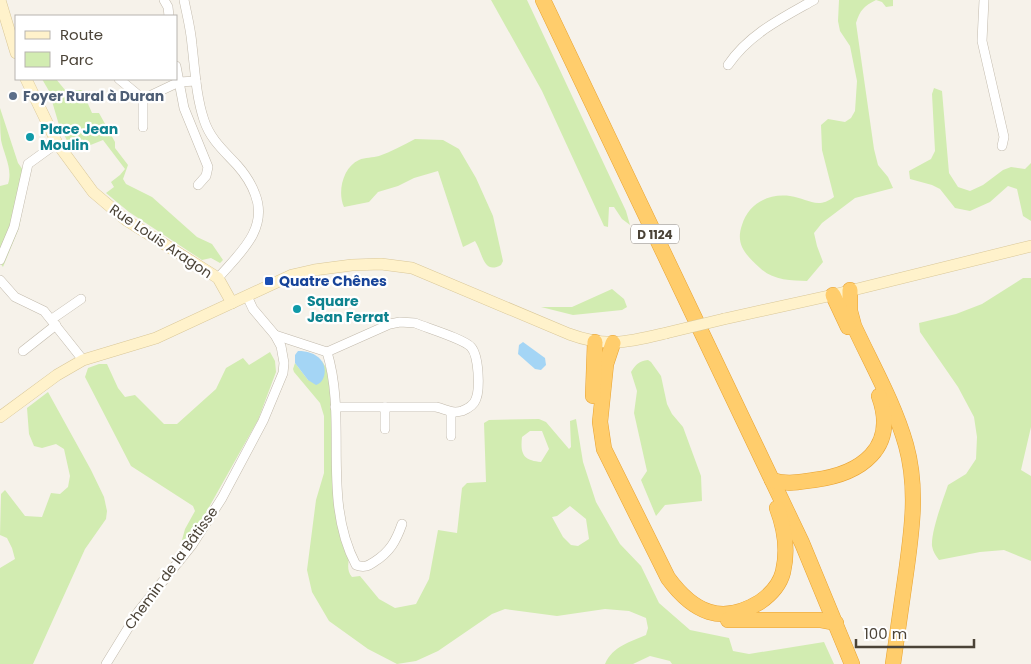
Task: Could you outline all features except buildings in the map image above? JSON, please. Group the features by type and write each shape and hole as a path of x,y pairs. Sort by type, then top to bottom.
{"highway":[{"name":"D 1124","path":"543,0 816,574 852,664"},
{"path":"850,290 850,311 854,326 897,419 906,445 914,495 913,523 893,664"},
{"path":"613,343 606,364 600,422 604,449 668,578 680,594 697,607 716,614 732,614 748,609 769,596 783,574 786,549 782,522 767,484 769,475 786,484 835,477 847,473 865,462 873,454 883,435 885,425 884,411 880,397 833,295"},
{"path":"595,342 592,420 600,459 664,588 679,605 694,615 712,619 820,620 836,623"}],"street":[{"path":"0,0 15,50"},
{"path":"164,0 168,7 169,15"},
{"path":"184,0 192,42 196,81 204,119 210,134 219,147 246,176 258,202 260,214 252,238 218,278"},
{"path":"728,65 745,44 759,32 814,0"},
{"path":"984,0 982,41 1004,136 1002,146"},
{"path":"178,77 181,98 188,120 208,167 206,176 198,186"},
{"name":"Rue Louis Aragon","path":"26,80 57,143 80,176 106,204 154,239 218,278 232,303"},
{"path":"120,80 143,99"},
{"path":"143,99 179,82 196,81"},
{"path":"143,99 143,127"},
{"path":"0,260 14,227 28,164 57,143"},
{"path":"0,417 57,375 83,360 156,338 292,275 314,270 352,265 412,268 569,334 595,342 624,343 833,295 1031,246"},
{"path":"0,280 15,297 37,306 54,322 83,360"},
{"path":"247,296 253,309 275,335 327,352 390,324 400,322 415,323 468,344 475,353 477,360 477,398 467,409 451,413 443,408 436,407 335,407"},
{"path":"23,351 81,299"},
{"name":"Chemin de la Bâtisse","path":"106,664 138,612 206,525 263,421 283,373 283,354 275,335"},
{"path":"327,352 334,378 336,482 340,516 352,558 356,565 362,568 368,566 385,555 397,539 402,524"},
{"path":"385,407 385,429"},
{"path":"451,413 451,436"}],"green space":[{"path":"491,0 527,0 626,211 630,225 622,219 614,207 609,207 608,227 604,226 542,91"},
{"path":"839,0 876,0 863,9 856,23 874,149 878,165 888,177 893,188 855,198 822,223 814,233 823,262 807,281 782,279 765,272 750,259 741,244 740,232 749,211 767,198 790,196 822,203 834,197 822,150 821,125 828,119 845,122 851,118 855,111 857,81 850,46 840,31 838,21"},
{"path":"876,0 893,0 893,6 886,7 882,2"},
{"path":"43,80 57,80 65,90 82,90 92,113 99,113 115,142 115,148 128,165 123,179 126,184 152,197 197,237 212,244 223,260 220,263 211,258 202,260 129,212 106,193 114,187 111,182 125,169 103,140 73,152 59,125 49,91"},
{"path":"934,88 942,91 949,173 958,187 970,191 983,185 1003,170 1011,167 1025,169 1031,163 1031,221 1023,216 1017,189 1008,186 990,202 970,211 955,208 940,189 910,179 909,171 931,159 935,151 932,94"},
{"path":"0,108 18,163 28,177 19,228 3,267 0,263 0,186 8,184 9,173 8,162 1,140"},
{"path":"415,139 443,140 459,149 476,178 493,216 503,261 501,265 490,267 487,265 475,241 463,247 438,171 378,192 369,202 344,207 341,187 345,174 353,163 361,159 377,157"},
{"path":"1023,278 1031,278 1031,427 1021,470 1031,476 1031,561 1004,550 980,552 939,560 932,546 933,532 948,485 966,474 976,459 977,437 974,417 958,387 920,332 919,323 956,314 982,304"},
{"path":"612,289 624,299 627,307 622,310 573,315 541,307 572,307"},
{"path":"270,352 275,361 276,372 258,420 199,525 186,540 182,540 185,529 195,511 193,506 131,466 85,377 88,368 99,364 107,364 118,388 125,397 135,395 164,424 177,424 216,389 226,368 243,358 249,365"},
{"path":"648,360 661,376 667,404 672,414 683,427 701,476 702,501 665,505 656,516 641,480 647,471 634,413 637,391 631,372 638,363"},
{"path":"322,361 328,371 350,575 352,577 360,576 379,599 395,608 416,604 429,579 438,530 457,533 462,488 467,483 486,482 484,423 489,420 539,419 546,422 569,449 571,447 570,421 576,419 583,462 596,502 620,544 641,566 659,603 690,630 729,638 733,651 749,654 824,642 834,664 672,664 670,661 650,656 633,664 605,664 617,649 646,635 648,628 646,618 629,611 605,609 557,616 505,609 492,614 438,651 416,661 397,664 368,649 329,621 312,592 307,570 316,500 324,473 324,416 320,403 293,369 295,363 308,380 324,371","holes":["530,431 542,431 549,449 541,462 524,456 522,437","570,506 586,519 589,539 578,546 571,545 563,537 552,517 557,516"]},
{"path":"48,392 104,497 107,511 106,519 85,549 33,664 0,664 0,568 15,559 7,538 0,535 1,494 5,490 25,516 42,517 51,493 60,494 68,487 70,476 64,449 56,444 42,448 34,446 29,434 27,408"}],"water":[{"path":"523,342 545,358 546,365 541,370 535,369 518,354 519,345"},
{"path":"298,351 311,353 323,363 324,378 316,385 308,380 295,363 295,355"}],"place":[{"name":"Foyer Rural à Duran","path":"13,96"},
{"name":"Place Jean Moulin","path":"30,137"},
{"name":"Quatre Chênes","path":"269,281"},
{"name":"Square Jean Ferrat","path":"297,309"}]}
